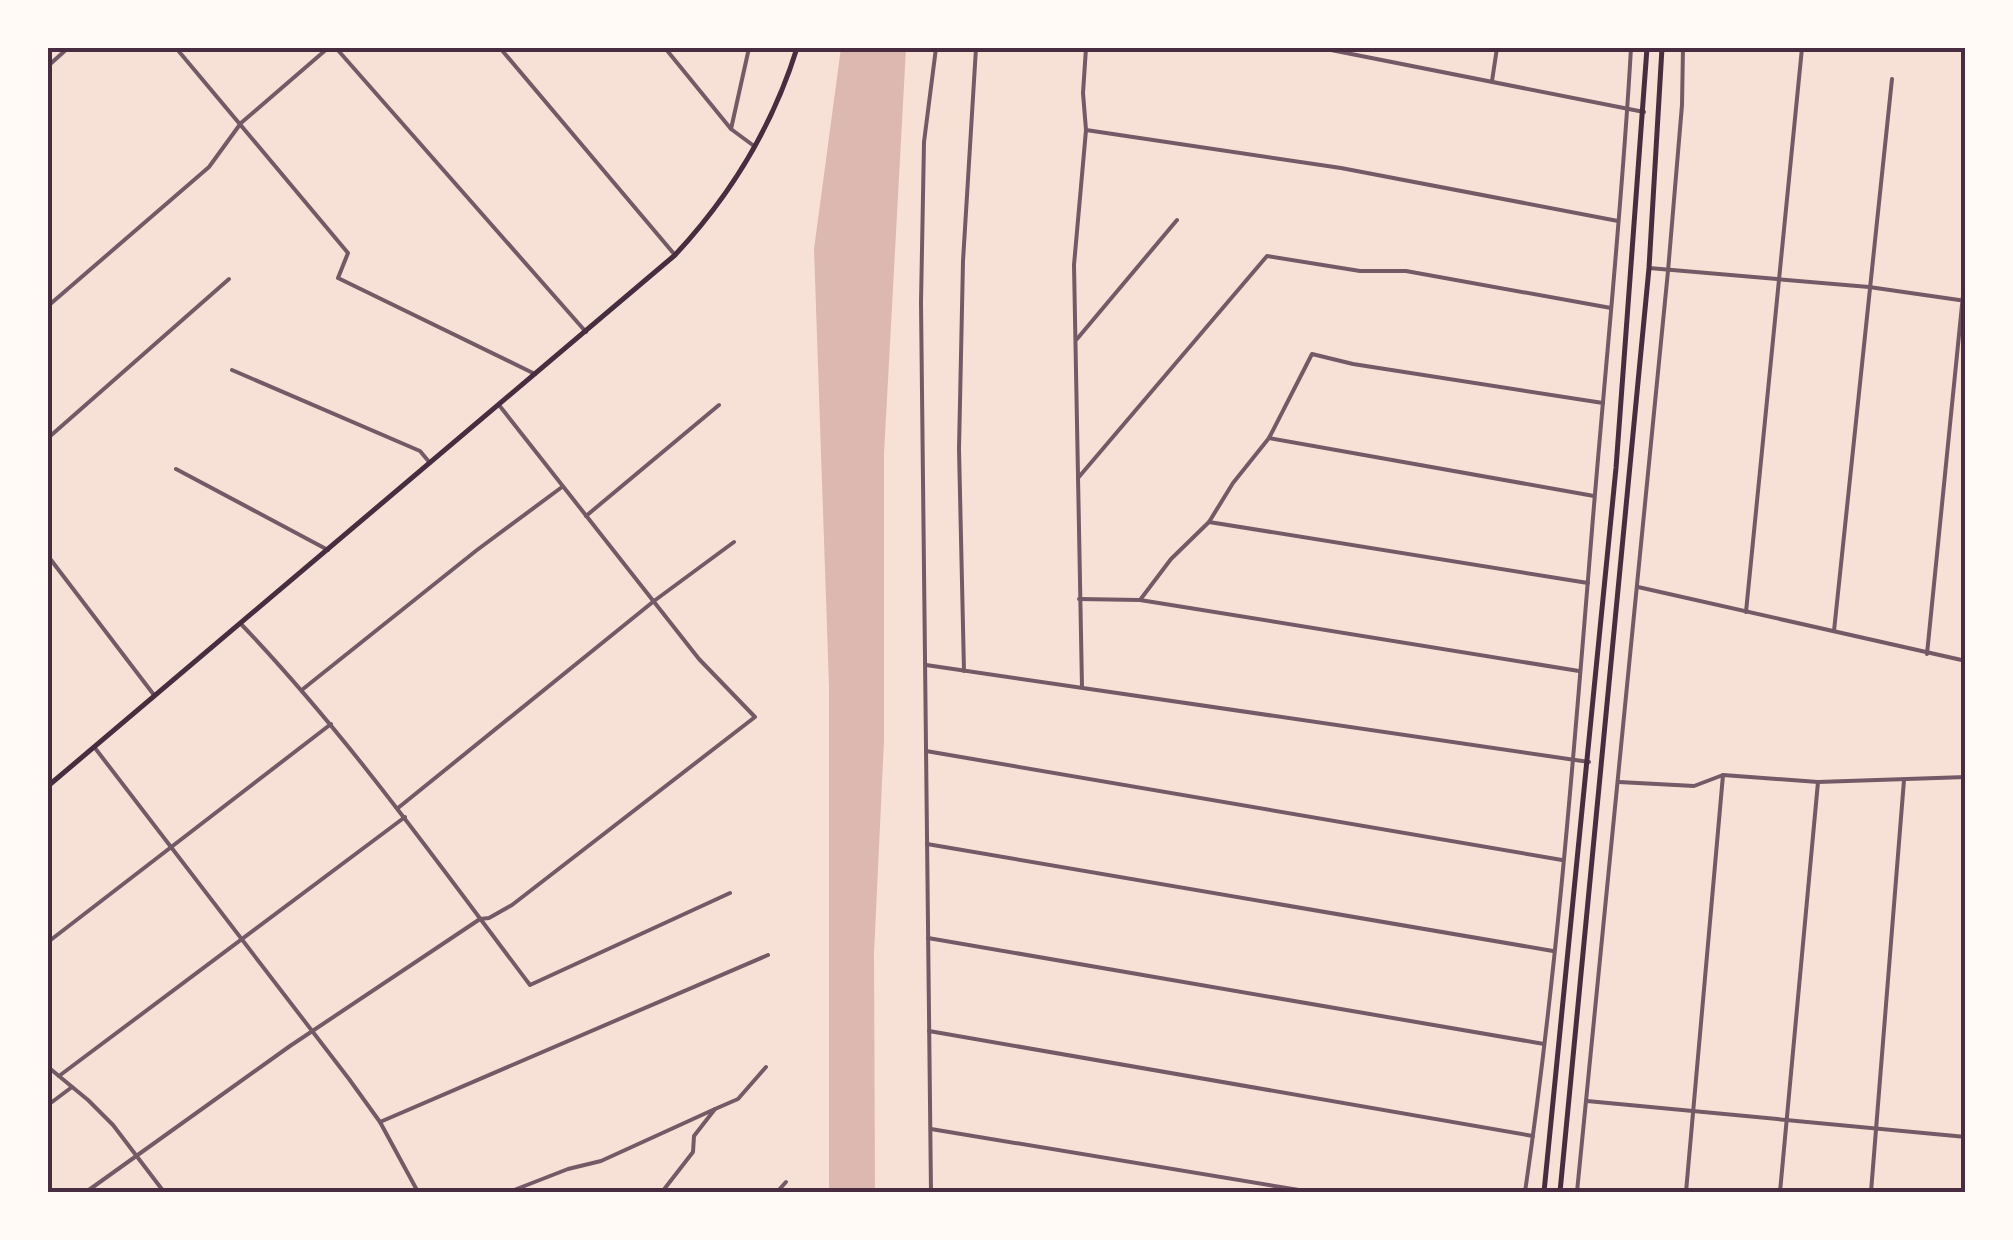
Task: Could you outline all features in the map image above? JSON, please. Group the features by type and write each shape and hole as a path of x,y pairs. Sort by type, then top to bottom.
{"main road":[{"path":"48,786 675,256 732,188 788,78 798,48"},
{"path":"1544,1192 1589,762 1647,48"},
{"path":"1560,1192 1648,268 1662,48"}],"street":[{"path":"48,66 68,48"},
{"path":"176,48 348,254 338,278 536,374"},
{"path":"48,306 209,166 241,123 328,48"},
{"path":"336,48 586,332"},
{"path":"500,48 675,256"},
{"path":"665,48 732,129 754,146"},
{"path":"732,129 750,48"},
{"path":"930,1192 921,285 924,142 936,48"},
{"path":"964,671 960,430 963,261 976,48"},
{"path":"1082,688 1074,266 1086,130 1082,93 1086,48"},
{"path":"1321,48 1644,112"},
{"path":"1370,56 1372,48"},
{"path":"1492,81 1498,48"},
{"path":"1525,1192 1544,1044 1580,671 1630,48"},
{"path":"1577,1192 1668,271 1683,48"},
{"path":"1746,612 1802,48"},
{"path":"1834,631 1892,80"},
{"path":"1086,130 1341,168 1618,221"},
{"path":"1076,341 1176,220"},
{"path":"1078,478 1267,256 1360,271 1406,272 1612,308"},
{"path":"1927,654 1966,265"},
{"path":"1648,268 1869,287 1963,301"},
{"path":"48,438 229,279"},
{"path":"1140,600 1171,558 1209,522 1268,438 1312,354 1603,403"},
{"path":"232,370 420,451 430,464"},
{"path":"86,1192 313,1030 480,918 489,918 512,904 755,717 699,659 499,405"},
{"path":"586,516 719,405"},
{"path":"1268,438 1595,496"},
{"path":"176,469 328,550"},
{"path":"304,689 562,487"},
{"path":"1209,522 1588,583"},
{"path":"398,808 654,600 734,542"},
{"path":"48,556 155,696"},
{"path":"1638,587 1966,661"},
{"path":"1079,599 1140,600 1580,671"},
{"path":"242,624 304,689 530,986 730,894"},
{"path":"924,665 1589,762"},
{"path":"48,942 331,724"},
{"path":"95,748 380,1122 418,1192"},
{"path":"925,750 1562,860"},
{"path":"1619,782 1694,786 1723,775 1818,782 1966,778"},
{"path":"1686,1192 1723,775"},
{"path":"1871,1192 1904,780"},
{"path":"1780,1192 1818,782"},
{"path":"58,1076 405,817"},
{"path":"926,844 1553,952"},
{"path":"927,938 1544,1044"},
{"path":"380,1122 768,955"},
{"path":"929,1031 1534,1136"},
{"path":"509,1192 601,1160 738,1099 766,1066"},
{"path":"48,1068 112,1125 164,1192"},
{"path":"48,1105 72,1086"},
{"path":"1587,1100 1966,1137"},
{"path":"662,1192 693,1152 694,1136 715,1109"},
{"path":"930,1129 1311,1192"},
{"path":"777,1192 786,1182"}],"shaded area":[{"path":"841,48 906,48 884,454 884,740 874,954 875,1192 829,1192 829,686 814,249"}]}
